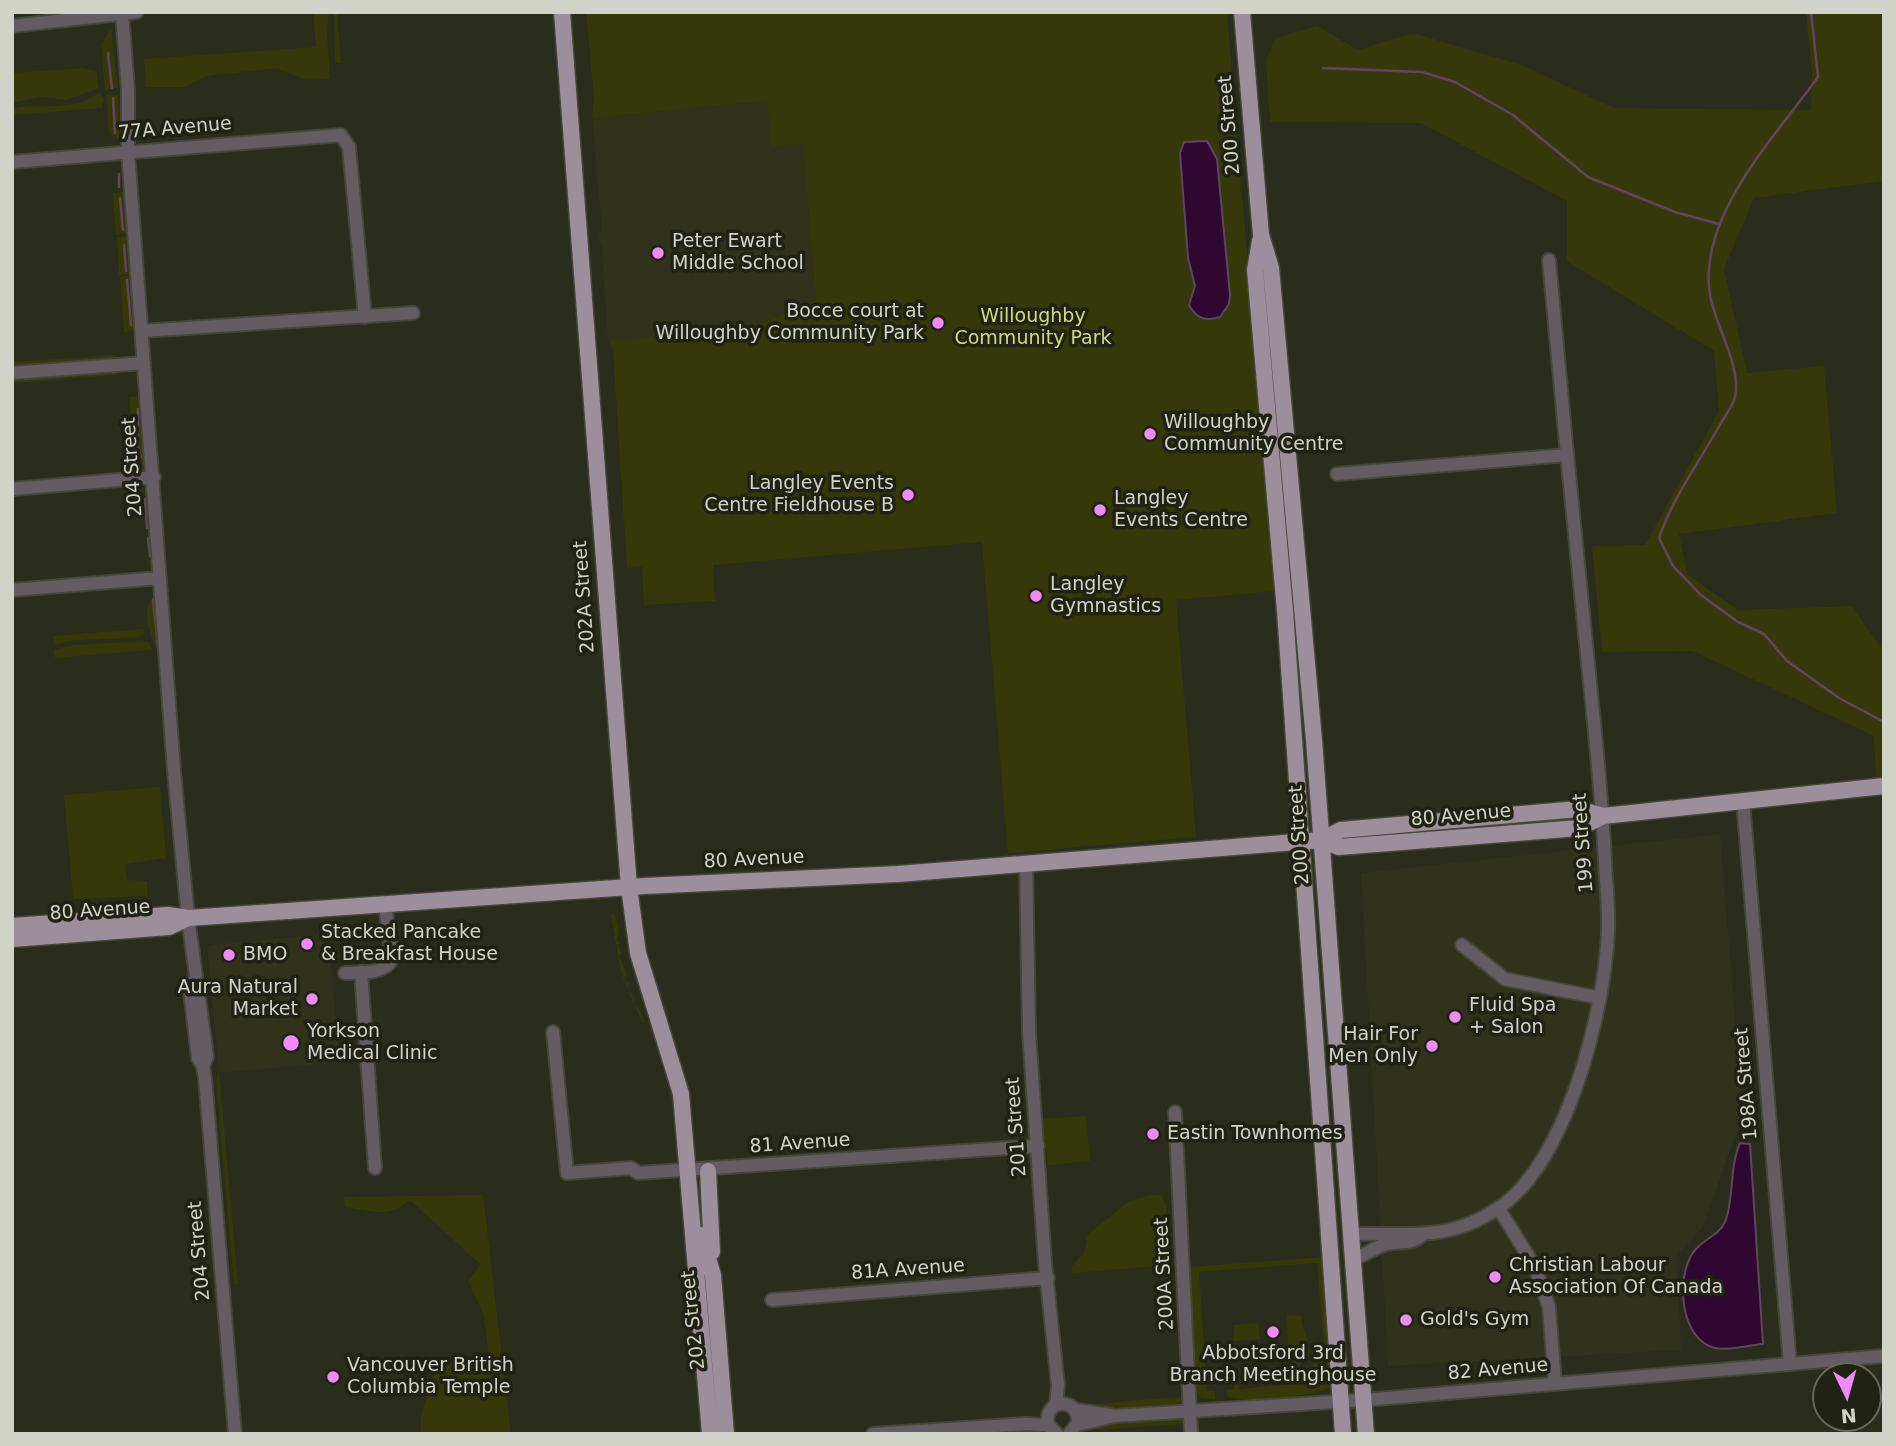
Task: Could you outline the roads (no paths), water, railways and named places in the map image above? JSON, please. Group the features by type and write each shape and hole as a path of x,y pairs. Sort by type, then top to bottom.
{"main road":[{"name":"202A Street","path":"562,12 629,887 643,973 678,1077 688,1172"},
{"name":"200 Street","path":"1242,12 1261,235 1271,268 1321,839 1366,1434"},
{"name":"200 Street","path":"1261,235 1255,270 1284,597 1343,1434"},
{"name":"80 Avenue","path":"12,926 168,915 188,918 629,887 846,877 1321,839 1339,847 1579,828 1603,816 1884,786"},
{"name":"80 Avenue","path":"12,939 169,927 188,918"},
{"path":"708,1171 713,1275"},
{"name":"202 Street","path":"688,1172 710,1434"},
{"name":"202 Street","path":"692,1204 713,1275 726,1434"}],"street":[{"path":"12,26 137,12"},
{"name":"204 Street","path":"122,13 128,90 128,152 188,918 184,937 198,1058 203,1066 236,1434"},
{"name":"77A Avenue","path":"12,162 341,135 349,147 365,317"},
{"name":"199 Street","path":"1499,1209 1532,1177 1565,1115 1588,1052 1600,998 1608,930 1603,816 1549,261"},
{"path":"142,331 413,313"},
{"path":"12,373 145,363"},
{"path":"1337,474 1567,455"},
{"path":"12,489 154,477"},
{"path":"12,590 160,578"},
{"name":"198A Street","path":"1743,801 1790,1364"},
{"name":"201 Street","path":"1026,864 1029,1032 1058,1386 1066,1406"},
{"path":"345,973 377,971 388,966 392,960 385,904"},
{"path":"1462,945 1505,979 1600,998"},
{"path":"361,972 375,1168"},
{"name":"81 Avenue","path":"554,1032 567,1173 631,1168 638,1173 708,1171 1038,1146"},
{"name":"200A Street","path":"1175,1112 1192,1410 1191,1434"},
{"path":"1352,1259 1367,1256 1385,1244 1413,1242 1421,1236 1451,1232 1499,1209 1535,1267 1549,1307 1555,1384"},
{"path":"1350,1234 1373,1236 1411,1232 1421,1236"},
{"name":"81A Avenue","path":"772,1300 1048,1278"},
{"name":"82 Avenue","path":"1073,1429 1114,1416 1364,1401 1884,1356"},
{"path":"873,1434 1025,1424 1050,1425 1066,1406"},
{"path":"1066,1406 1073,1429"},
{"name":"82 Avenue","path":"1066,1406 1114,1416"}],"waterway":[{"path":"1811,12 1818,77 1743,179 1715,236 1709,266 1710,295 1735,373 1735,397 1678,496 1659,538 1673,566 1701,595 1738,622 1764,634 1787,661 1839,698 1884,722"},
{"path":"108,53 112,88"},
{"path":"1323,68 1422,72 1455,82 1513,115 1588,177 1675,212 1719,224"},
{"path":"113,98 115,133"},
{"path":"119,174 119,187"},
{"path":"120,198 123,230"},
{"path":"124,245 126,271"},
{"path":"127,280 131,325"},
{"path":"138,409 138,447 141,457"},
{"path":"145,499 147,528"},
{"path":"148,538 150,556"},
{"path":"153,600 158,645"}],"place":[{"name":"Peter Ewart Middle School","path":"658,253"},
{"name":"Bocce court at Willoughby Community Park","path":"938,323"},
{"name":"Willoughby Community Centre","path":"1150,434"},
{"name":"Langley Events Centre Fieldhouse B","path":"908,495"},
{"name":"Langley Events Centre","path":"1100,510"},
{"name":"Langley Gymnastics","path":"1036,596"},
{"name":"Stacked Pancake & Breakfast House","path":"307,944"},
{"name":"BMO","path":"229,955"},
{"name":"Aura Natural Market","path":"312,999"},
{"name":"Fluid Spa + Salon","path":"1455,1017"},
{"name":"Yorkson Medical Clinic","path":"291,1043"},
{"name":"Hair For Men Only","path":"1432,1046"},
{"name":"Eastin Townhomes","path":"1153,1134"},
{"name":"Christian Labour Association Of Canada","path":"1495,1277"},
{"name":"Gold's Gym","path":"1406,1320"},
{"name":"Abbotsford 3rd Branch Meetinghouse","path":"1273,1332"},
{"name":"Vancouver British Columbia Temple","path":"333,1377"}],"park label":[{"name":"Willoughby Community Park","path":"1033,328"}]}
